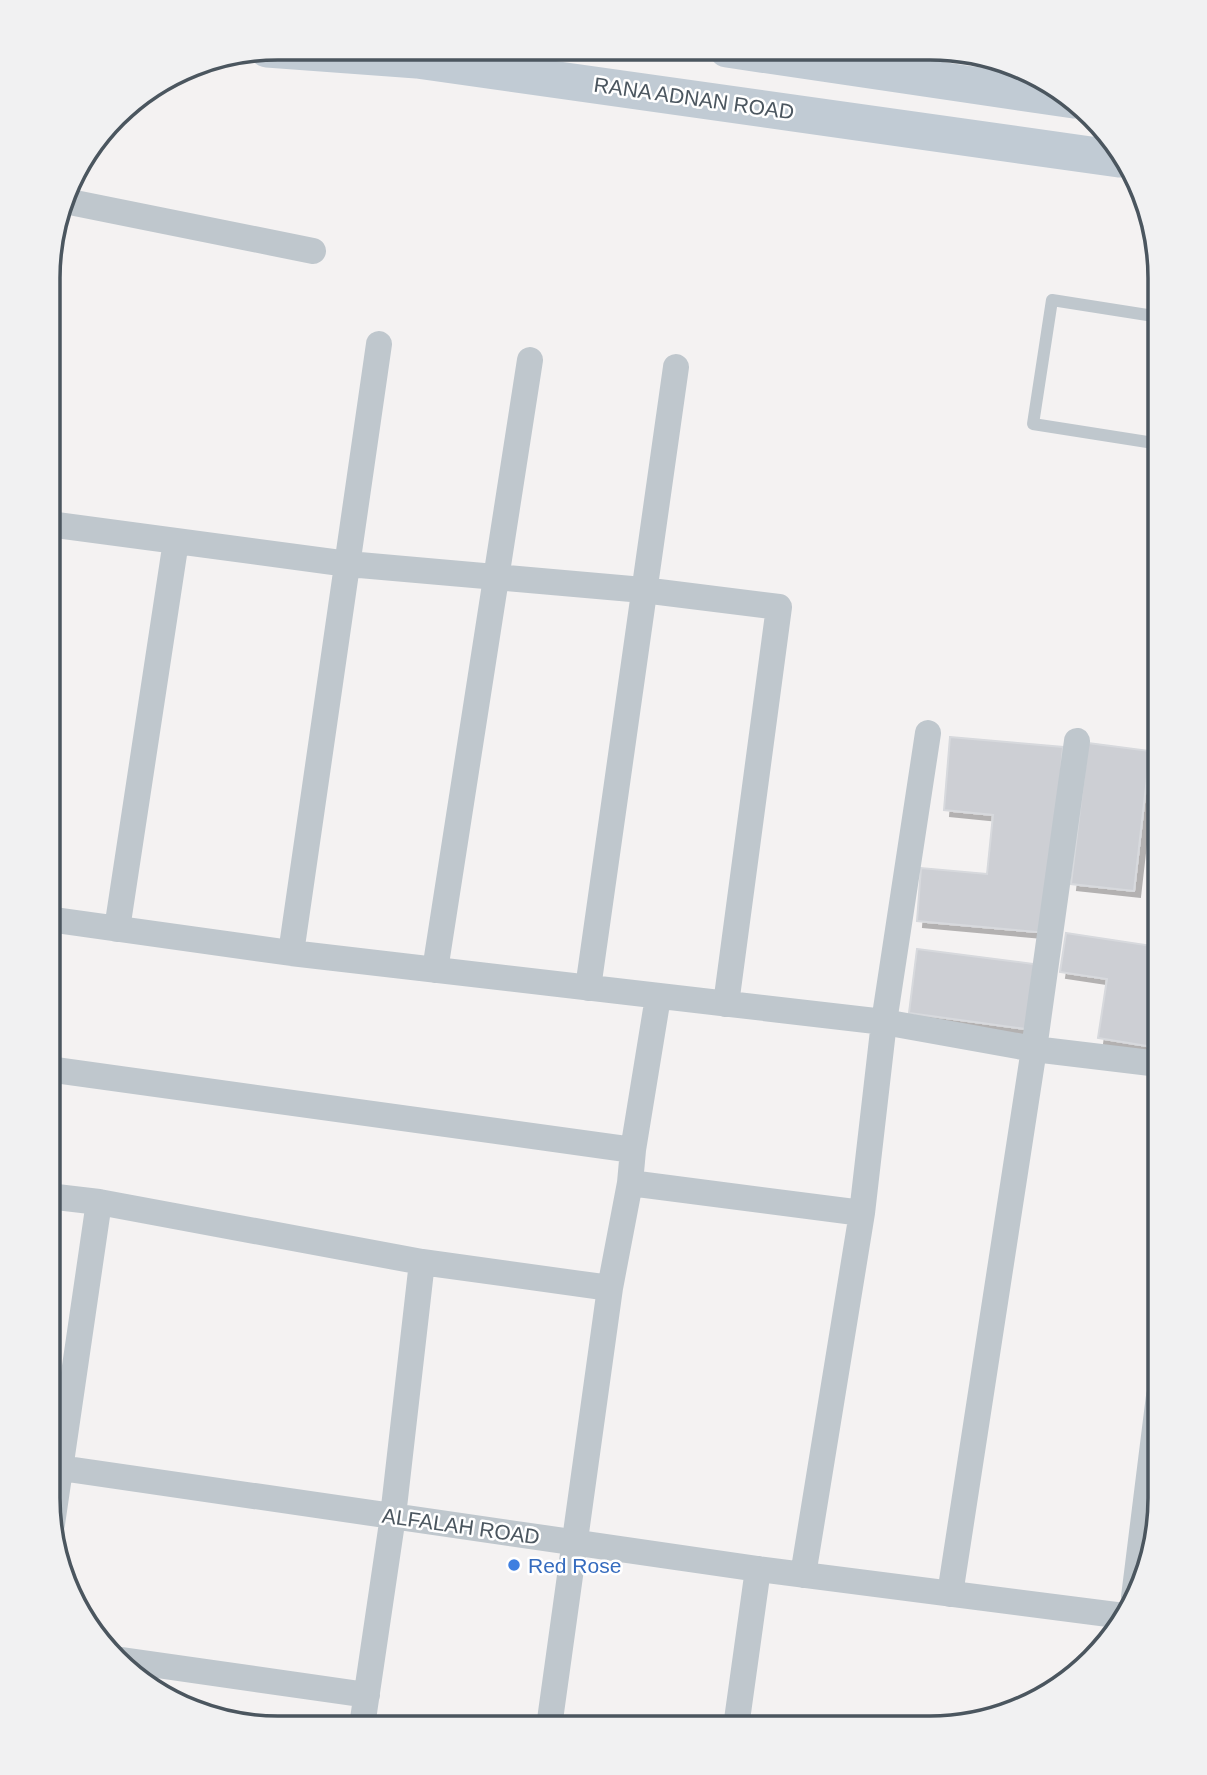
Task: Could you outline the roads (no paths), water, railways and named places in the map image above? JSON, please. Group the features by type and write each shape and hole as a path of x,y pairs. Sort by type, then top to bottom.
{"street":[{"name":"RANA ADNAN ROAD","path":"417,60 1112,158"},
{"path":"802,60 1052,97"},
{"path":"73,203 313,251"},
{"path":"291,953 379,344"},
{"path":"435,970 530,360"},
{"path":"588,988 676,367"},
{"path":"60,525 348,564 643,590 779,607 726,1004"},
{"path":"117,929 176,541"},
{"path":"803,1575 862,1213 884,1022 928,733"},
{"path":"950,1594 1034,1049 1077,741"},
{"path":"60,921 291,953 884,1022 1034,1049 1147,1063"},
{"path":"550,1716 610,1288 630,1184 658,997"},
{"path":"60,1071 633,1150"},
{"path":"630,1184 862,1213"},
{"path":"60,1197 99,1202 422,1262 610,1288"},
{"path":"60,1432 99,1202"},
{"path":"364,1716 393,1516 422,1262"},
{"name":"ALFALAH ROAD","path":"60,1468 758,1569 1113,1615"},
{"path":"1139,1555 1147,1492"},
{"path":"738,1716 758,1569"},
{"path":"134,1662 367,1695"}],"lane":[{"path":"1148,315 1052,300 1033,424 1148,442"}],"place":[{"name":"Red Rose","path":"514,1565"}]}
